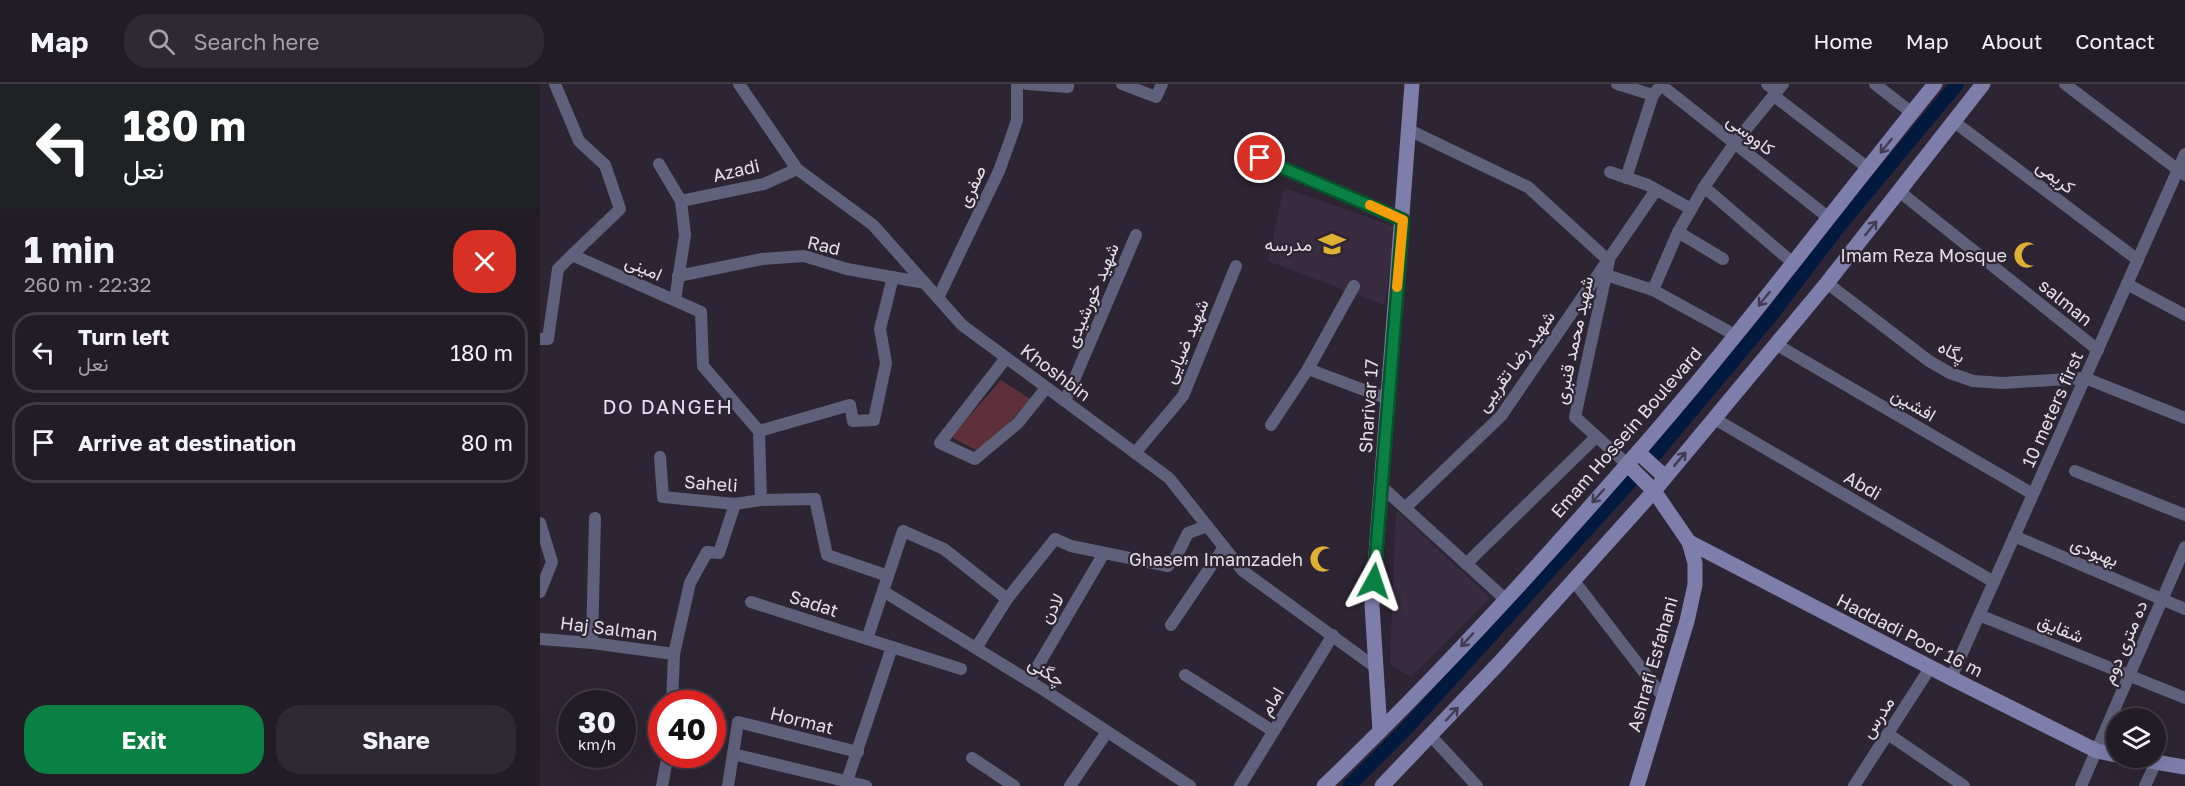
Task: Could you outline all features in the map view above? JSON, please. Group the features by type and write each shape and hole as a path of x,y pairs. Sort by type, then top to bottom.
{"main road":[{"name":"Sharivar 17","path":"1380,731 1372,605 1412,84"},
{"name":"Emam Hossein Boulevard","path":"1324,786 1380,731 1505,599 1638,452 1735,335 1935,84"},
{"path":"1382,786 1574,581 1654,491 1777,345 1983,84"},
{"path":"1638,452 1665,477"},
{"name":"Ashrafi Esfahani","path":"1627,464 1654,491 1689,542 1695,563 1695,585 1687,621 1637,786"},
{"name":"Haddadi Poor 16 m","path":"1689,542 1930,668 2097,751 2106,752"},
{"path":"2166,764 2184,768"}],"street":[{"path":"544,339 558,268 620,209 605,165 579,141 555,84"},
{"name":"Khoshbin","path":"739,84 797,169 873,225 962,325 1169,478 1243,571 1375,667"},
{"name":"صفری","path":"938,298 999,171 1017,120 1017,84"},
{"path":"1027,84 1068,87 1068,84"},
{"path":"1122,84 1156,97 1162,84"},
{"path":"1617,84 1659,88 1626,178"},
{"path":"1767,84 1868,168"},
{"path":"1875,84 1912,113"},
{"path":"2065,84 2182,172"},
{"name":"کاووسی","path":"1659,88 1829,218"},
{"path":"1653,290 1678,232 1704,187 1734,144 1778,91"},
{"name":"کریمی","path":"1953,121 2138,260"},
{"name":"شهید محمد قنبری","path":"1409,130 1528,187 1609,261 1575,417 1595,438 1627,464"},
{"path":"1244,151 1403,220"},
{"name":"10 meters first","path":"1951,678 2127,284 2182,172 2185,154"},
{"path":"659,164 681,201 685,235 675,300"},
{"name":"Azadi","path":"681,201 764,184 797,169"},
{"path":"1610,172 1656,190 1692,209"},
{"path":"1704,187 1793,263"},
{"name":"شهید رضا تقریبی","path":"1405,508 1501,416 1656,190"},
{"name":"salman","path":"1900,192 2098,350"},
{"path":"1678,232 1723,259"},
{"name":"شهید خورشیدی","path":"1065,401 1136,235"},
{"name":"امینی","path":"572,255 701,312 703,366 759,431"},
{"name":"Rad","path":"678,276 762,259 804,256 847,269 925,283"},
{"name":"شهید ضیایی","path":"1135,453 1183,396 1236,266"},
{"path":"1606,275 1653,290 1735,335"},
{"path":"761,500 759,431 850,405 853,421 874,420 886,363 880,329 893,278"},
{"name":"پگاه","path":"1827,283 1929,360 1950,373 1973,381 2037,382 2085,378"},
{"path":"2127,284 2185,315"},
{"path":"1271,424 1308,369 1354,286"},
{"name":"افشین","path":"1777,345 2033,494"},
{"path":"1006,358 940,443 975,459 1018,423 1046,388"},
{"path":"1308,369 1388,399"},
{"path":"2085,378 2185,418"},
{"name":"Abdi","path":"1715,418 1994,582"},
{"path":"1466,564 1595,438"},
{"name":"Saheli","path":"660,456 663,497 735,504 761,500 815,499 827,555 888,576"},
{"path":"2075,471 2185,514"},
{"path":"1381,486 1505,599"},
{"path":"673,690 674,654 690,583 707,552 719,553 735,504"},
{"path":"592,643 595,518"},
{"path":"540,524 552,562 540,592"},
{"path":"976,648 1007,599 1055,539 1071,546 1168,566 1177,555 1188,533 1207,526"},
{"path":"867,639 903,531 944,549 1007,599"},
{"name":"بهبودی","path":"2014,536 2185,609"},
{"path":"1171,625 1224,547"},
{"name":"ده متری دوم","path":"2081,786 2185,547"},
{"name":"لادن","path":"1029,681 1104,553"},
{"path":"1574,581 1664,698"},
{"name":"چگنی","path":"883,591 1029,681 1190,786"},
{"name":"Sadat","path":"752,602 961,669"},
{"name":"شقایق","path":"1979,615 2185,698"},
{"name":"امام","path":"1240,786 1333,635"},
{"name":"Haj Salman","path":"540,639 592,643 674,654"},
{"path":"838,782 858,752 892,647"},
{"name":"مدرس","path":"1854,786 1930,668"},
{"path":"1185,675 1273,731"},
{"name":"Hormat","path":"733,754 738,722 858,752"},
{"path":"1070,786 1107,732"},
{"path":"1888,734 1964,786"},
{"path":"1431,736 1477,786"},
{"path":"728,786 733,754 838,782 866,786"},
{"path":"972,758 1014,786"},
{"path":"662,786 665,768"},
{"path":"2145,786 2153,768"}],"shaded area":[{"name":"مدرسه","path":"1284,188 1395,227 1385,305 1268,261"},
{"path":"1001,380 1030,399 1007,425 978,451 951,437"},
{"path":"1396,510 1490,598 1411,677 1390,664"}],"waterway":[{"path":"1652,458 1770,317 1840,225 1957,84"},
{"path":"1349,786 1404,731 1632,480"}],"slow traffic":[{"path":"1370,205 1403,220 1397,287"}],"place":[{"name":"مدرسه","path":"1332,244"},
{"name":"Imam Reza Mosque","path":"2027,255"},
{"name":"Ghasem Imamzadeh","path":"1323,559"}],"district":[{"name":"DO DANGEH","path":"668,406"}],"route":[{"path":"1260,158 1403,220 1374,581"}]}
